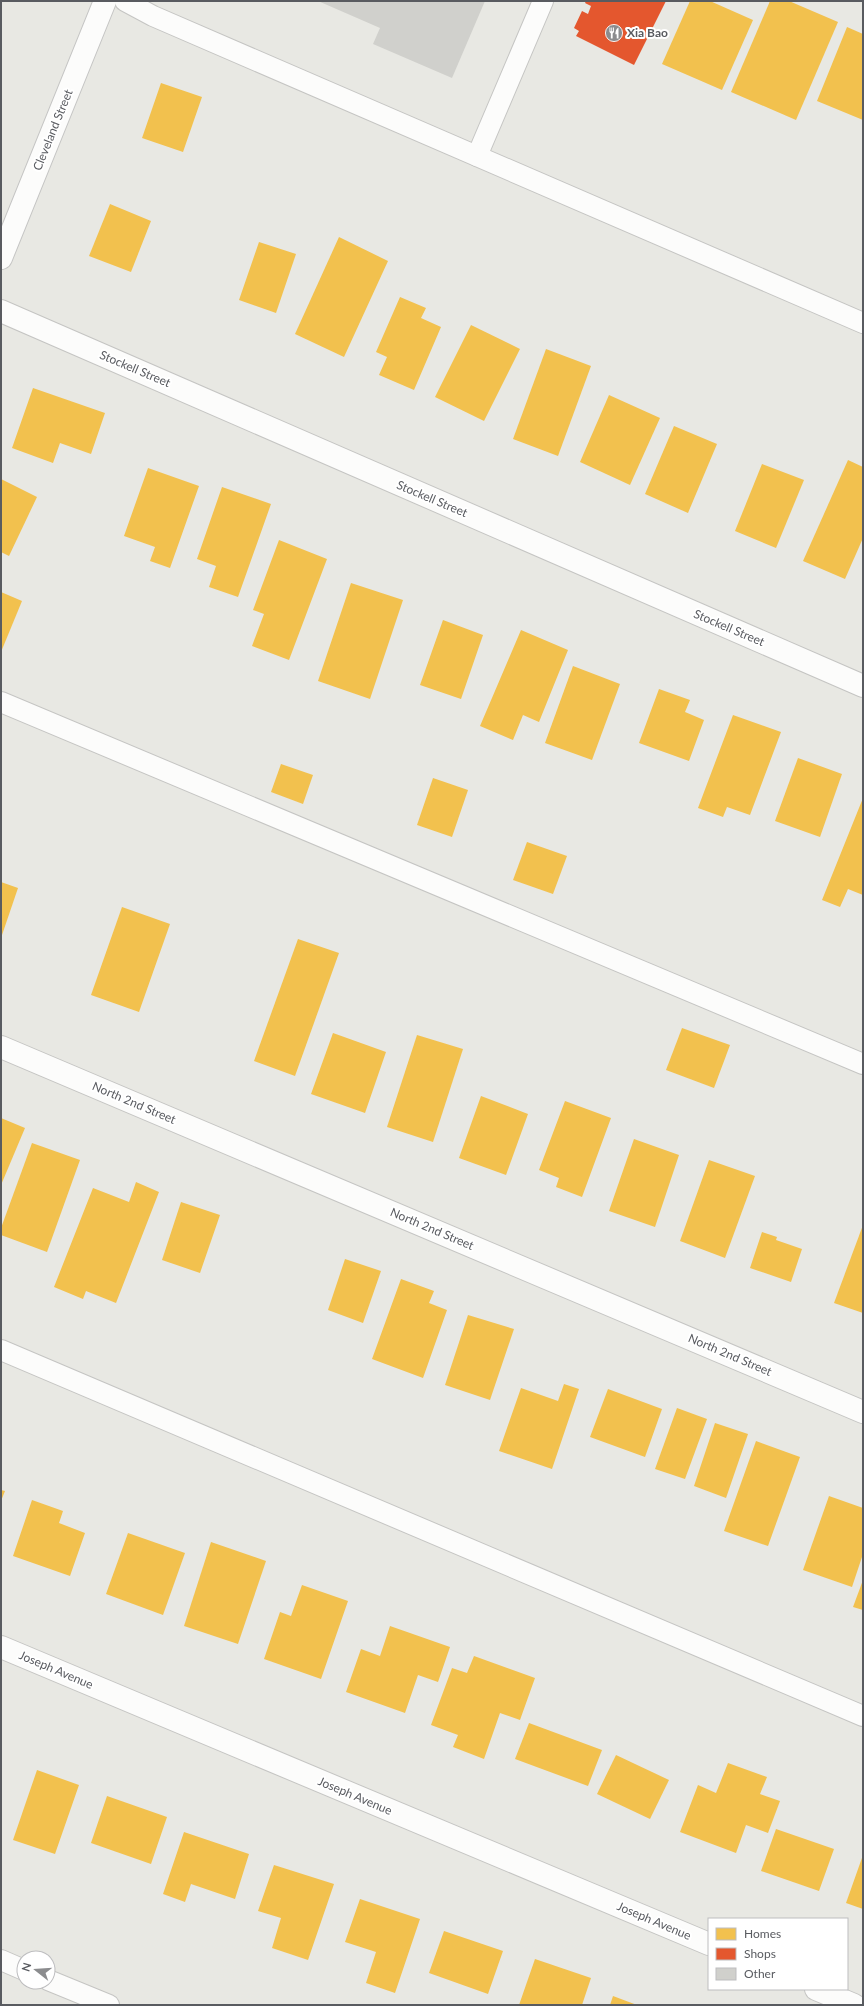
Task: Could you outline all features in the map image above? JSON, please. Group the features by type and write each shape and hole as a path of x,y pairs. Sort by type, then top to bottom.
{"street":[{"name":"Cleveland Street","path":"1,258 105,1"},
{"name":"Stockell Street","path":"1,311 863,686"},
{"name":"North 2nd Street","path":"1,1047 863,1412"},
{"name":"Joseph Avenue","path":"1,1647 708,1944"},
{"path":"818,1990 854,2005"}],"lane":[{"path":"125,1 160,19 863,323"},
{"path":"477,156 543,1"},
{"path":"1,702 863,1064"},
{"path":"1,1350 863,1716"},
{"path":"1,1960 16,1967"},
{"path":"56,1983 109,2005"}],"building: Homes":[{"path":"690,1 710,1 753,20 722,90 662,64"},
{"path":"770,1 789,1 838,22 796,120 731,92"},
{"path":"847,27 863,34 863,120 817,101"},
{"path":"161,83 202,97 183,152 142,138"},
{"path":"110,204 151,221 131,272 89,256"},
{"path":"339,237 388,261 344,357 295,334"},
{"path":"259,242 296,254 276,313 239,300"},
{"path":"400,297 426,308 421,318 441,327 414,390 379,375 387,357 376,352"},
{"path":"471,325 520,349 484,421 435,397"},
{"path":"546,349 591,366 558,456 513,439"},
{"path":"33,388 105,413 91,454 60,443 53,463 12,448"},
{"path":"609,395 660,418 630,485 580,462"},
{"path":"674,426 717,444 688,513 645,494"},
{"path":"848,460 863,467 863,538 845,579 803,561"},
{"path":"762,464 804,480 776,548 735,531"},
{"path":"148,468 199,486 170,568 150,561 155,547 124,536"},
{"path":"1,479 37,497 9,556 1,552"},
{"path":"222,487 271,504 238,597 209,587 216,566 197,559"},
{"path":"279,540 327,559 289,660 252,646 264,614 253,610"},
{"path":"351,583 403,600 370,699 318,681"},
{"path":"1,592 22,601 1,652"},
{"path":"443,620 483,635 461,699 420,685"},
{"path":"521,630 568,650 539,722 523,715 513,740 480,726"},
{"path":"573,666 620,684 592,760 545,743"},
{"path":"659,689 690,700 685,712 704,720 689,761 639,743"},
{"path":"733,715 781,732 750,815 727,807 723,817 698,808"},
{"path":"798,758 842,774 820,837 775,821"},
{"path":"281,764 313,775 303,804 271,792"},
{"path":"433,778 468,790 452,837 417,825"},
{"path":"863,798 863,895 848,889 840,907 822,900"},
{"path":"527,842 567,856 553,894 513,880"},
{"path":"1,882 18,888 1,938"},
{"path":"122,907 170,924 139,1012 91,995"},
{"path":"298,939 339,953 295,1076 254,1061"},
{"path":"682,1028 730,1045 714,1088 666,1070"},
{"path":"333,1033 386,1052 365,1113 311,1094"},
{"path":"417,1035 463,1049 433,1142 387,1127"},
{"path":"481,1096 528,1114 506,1175 459,1158"},
{"path":"565,1101 611,1118 582,1197 556,1187 559,1178 539,1170"},
{"path":"1,1118 25,1128 1,1185"},
{"path":"634,1139 679,1155 655,1227 609,1211"},
{"path":"32,1143 80,1160 47,1252 1,1235 1,1228"},
{"path":"709,1160 755,1176 725,1258 680,1241"},
{"path":"136,1182 159,1192 116,1303 86,1291 83,1299 54,1287 93,1188 129,1202"},
{"path":"181,1202 220,1215 200,1273 162,1260"},
{"path":"863,1225 863,1313 834,1303"},
{"path":"762,1232 777,1237 776,1240 802,1249 791,1282 750,1268"},
{"path":"345,1259 381,1271 363,1323 328,1310"},
{"path":"401,1279 434,1291 429,1303 447,1310 423,1378 372,1359"},
{"path":"468,1315 514,1329 490,1400 445,1385"},
{"path":"564,1384 579,1389 552,1469 499,1451 521,1388 558,1401"},
{"path":"608,1389 662,1409 645,1457 590,1437"},
{"path":"677,1408 707,1419 685,1479 655,1469"},
{"path":"715,1423 748,1434 726,1498 694,1486"},
{"path":"756,1441 800,1457 768,1546 724,1531"},
{"path":"1,1490 5,1491 1,1501"},
{"path":"829,1496 863,1508 863,1554 852,1587 803,1570"},
{"path":"32,1500 63,1511 59,1523 85,1533 70,1576 13,1556"},
{"path":"128,1533 185,1553 163,1615 106,1594"},
{"path":"211,1542 266,1561 238,1644 184,1626"},
{"path":"863,1580 863,1610 853,1607"},
{"path":"302,1585 348,1601 321,1679 264,1659 280,1612 291,1616"},
{"path":"390,1626 450,1647 438,1682 418,1675 405,1713 346,1692 361,1649 380,1656"},
{"path":"474,1656 535,1678 520,1720 500,1713 484,1759 453,1747 458,1735 431,1725 452,1668 467,1673"},
{"path":"529,1723 602,1750 588,1786 515,1759"},
{"path":"616,1755 669,1780 650,1819 597,1794"},
{"path":"728,1763 767,1777 760,1794 780,1801 768,1833 746,1825 736,1853 680,1832 698,1785 716,1793"},
{"path":"37,1770 79,1785 55,1854 13,1840"},
{"path":"107,1796 167,1817 151,1864 91,1843"},
{"path":"776,1829 834,1849 819,1891 761,1871"},
{"path":"184,1832 249,1854 235,1899 191,1884 185,1902 163,1894"},
{"path":"863,1855 863,1909 846,1903"},
{"path":"274,1865 334,1884 308,1960 272,1948 281,1918 258,1911"},
{"path":"360,1899 420,1919 395,1993 366,1983 376,1952 345,1942"},
{"path":"444,1931 503,1951 488,1994 429,1973"},
{"path":"535,1959 591,1978 582,2005 519,2005"},
{"path":"613,1996 637,2005 610,2005"}],"building: Shops":[{"name":"Xia Bao","path":"586,1 666,1 634,65 576,36 579,31 574,28 582,11 588,14 591,6 585,3"}],"building: Other":[{"path":"318,1 485,1 452,78 373,44 380,28"}],"place":[{"name":"Xia Bao","path":"614,33"}]}
